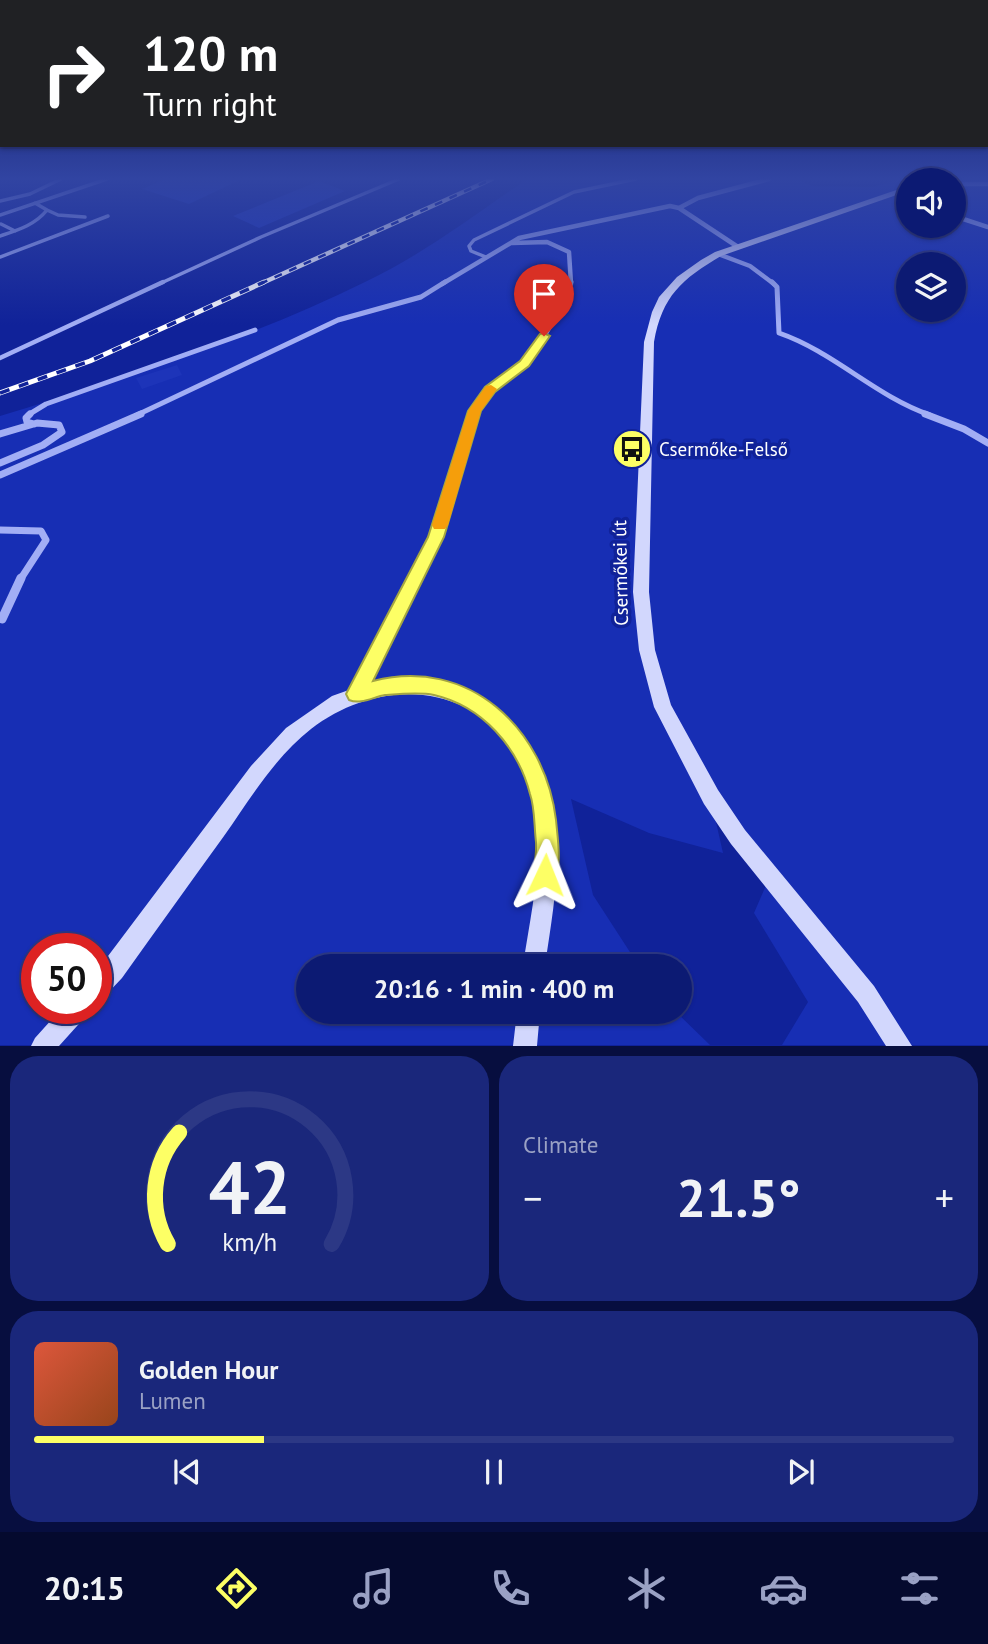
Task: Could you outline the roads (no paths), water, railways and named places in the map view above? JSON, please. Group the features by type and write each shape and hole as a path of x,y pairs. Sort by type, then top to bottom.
{"main road":[{"name":"Csermőkei út","path":"793,228 718,254 697,265 667,292 654,314 651,326 641,592 647,650 663,707 711,797 737,837 866,994 900,1045"},
{"path":"112,972 253,779 285,742 322,710 356,694 405,685 433,686 480,704 518,741 534,772 542,795 548,853 535,954"},
{"path":"43,1045 63,1024"},
{"path":"525,1045 528,1024"}],"street":[{"path":"1,475 89,438 338,320 421,298 519,238 557,228"},
{"path":"708,228 737,247"},
{"path":"356,694 436,537 475,411 490,389 525,363 560,309 571,283 569,252 558,243 542,240 521,245 512,243"},
{"path":"718,254 742,263 768,278 777,287 779,333 794,337 835,359 900,404 961,427 988,443"},
{"path":"34,424 27,422 26,418 46,404 255,330"},
{"path":"0,435 34,424 54,422 62,432 43,445 0,463"},
{"path":"0,530 41,531 46,540 26,567 2,619"}],"lane":[{"path":"9,228 15,231"},
{"path":"0,236 21,228"},
{"path":"0,257 77,228"},
{"path":"0,358 283,228"},
{"path":"486,257 471,251 469,246 474,240 499,228"}],"railway":[{"path":"260,284 384,228"},
{"path":"0,393 90,361 264,282"}],"place":[{"name":"Csermőke-Felső","path":"632,449"}]}
